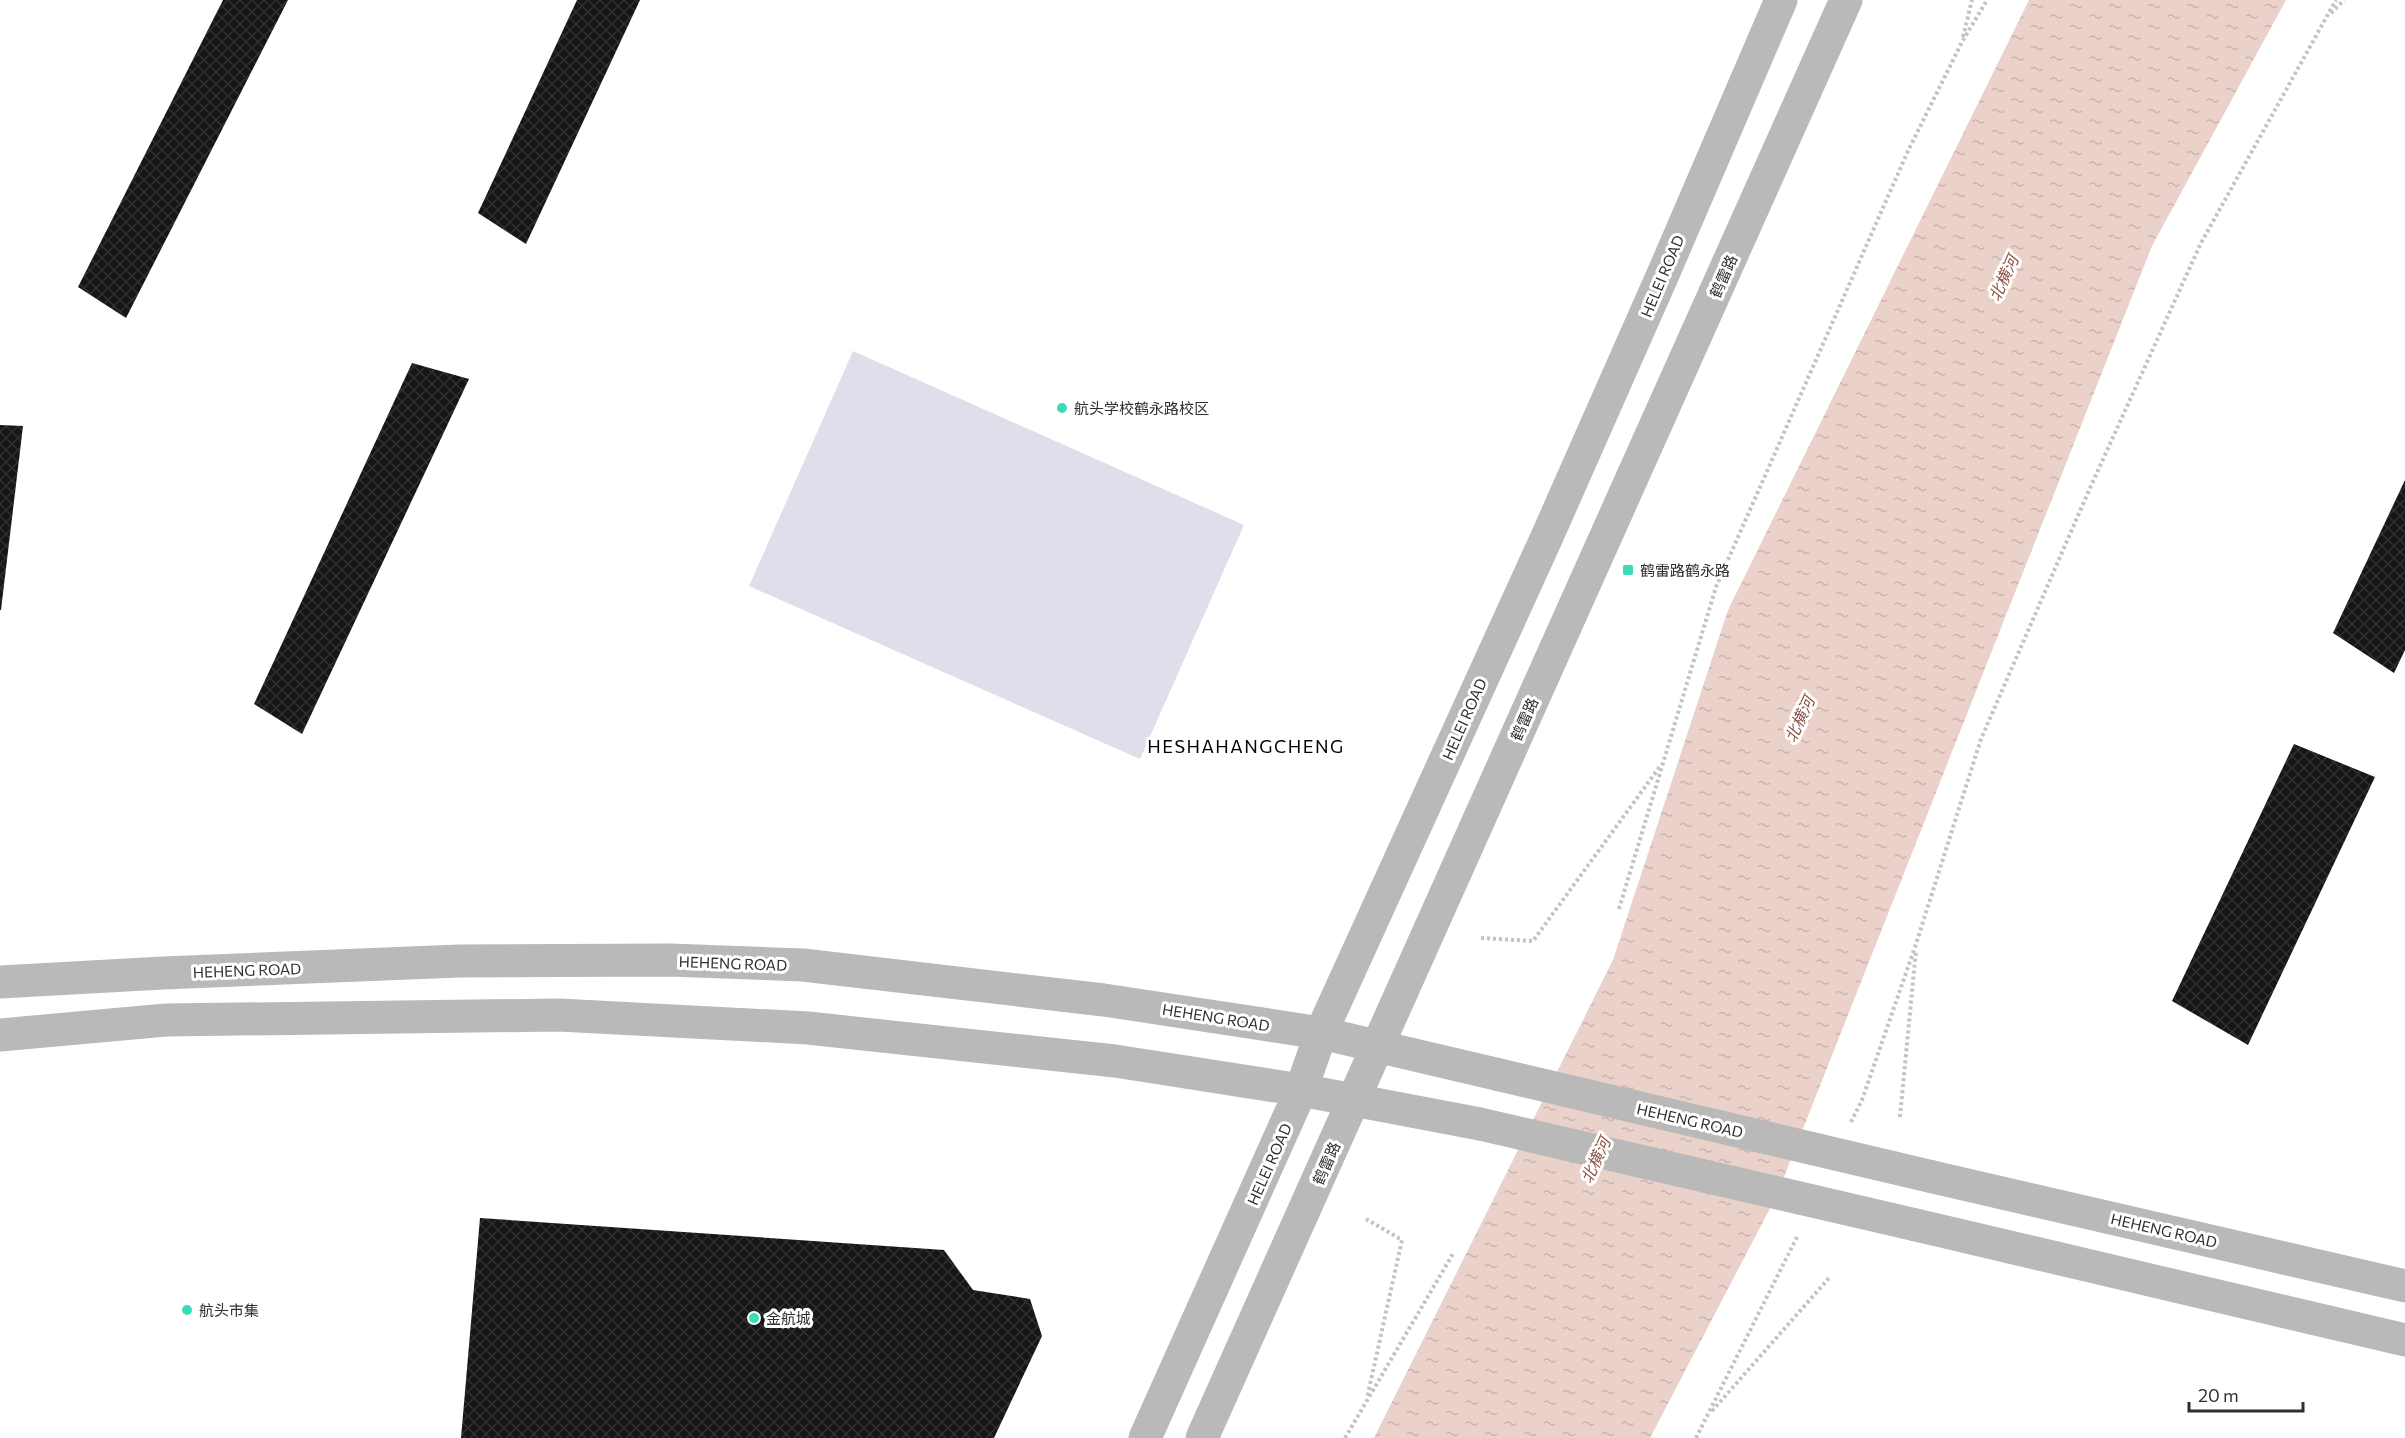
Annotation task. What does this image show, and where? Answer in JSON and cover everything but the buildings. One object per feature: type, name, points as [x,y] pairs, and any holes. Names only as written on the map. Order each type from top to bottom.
[{"type":"street","name":"HELEI ROAD","points":[[1146,1438],[1301,1090],[1322,1033],[1551,528],[1781,0]]},
{"type":"street","name":"鹤雷路","points":[[1202,1438],[1846,0]]},
{"type":"street","name":"HEHENG ROAD","points":[[0,982],[459,961],[670,960],[803,965],[1104,1000],[1322,1033],[2405,1286]]},
{"type":"street","points":[[0,1035],[166,1020],[559,1015],[820,1030],[1115,1061],[1301,1090],[1480,1124],[2405,1340]]},
{"type":"path","points":[[1962,42],[1972,0]]},
{"type":"path","points":[[1619,909],[1716,587],[1908,151],[1962,42],[1987,0]]},
{"type":"path","points":[[1847,1132],[1862,1100],[1916,944],[1981,739],[2202,243],[2336,0]]},
{"type":"path","points":[[2328,15],[2344,0]]},
{"type":"path","points":[[1481,938],[1533,941],[1663,762]]},
{"type":"path","points":[[1900,1118],[1916,944]]},
{"type":"path","points":[[1365,1403],[1402,1240],[1366,1219]]},
{"type":"path","points":[[1696,1438],[1800,1229]]},
{"type":"path","points":[[1345,1438],[1455,1252]]},
{"type":"path","points":[[1708,1416],[1829,1278]]},
{"type":"shaded area","points":[[853,351],[1244,525],[1140,759],[749,586]]},
{"type":"water","name":"北横河","points":[[2029,0],[2286,0],[2152,246],[1776,1197],[1650,1438],[1374,1438],[1613,960],[1728,610]]},
{"type":"place","name":"航头学校鹤永路校区","points":[[1062,408]]},
{"type":"place","name":"鹤雷路鹤永路","points":[[1628,570]]},
{"type":"place","name":"航头市集","points":[[187,1310]]},
{"type":"place","name":"金航城","points":[[754,1318]]},
{"type":"district","name":"HESHAHANGCHENG","points":[[1246,746]]}]
